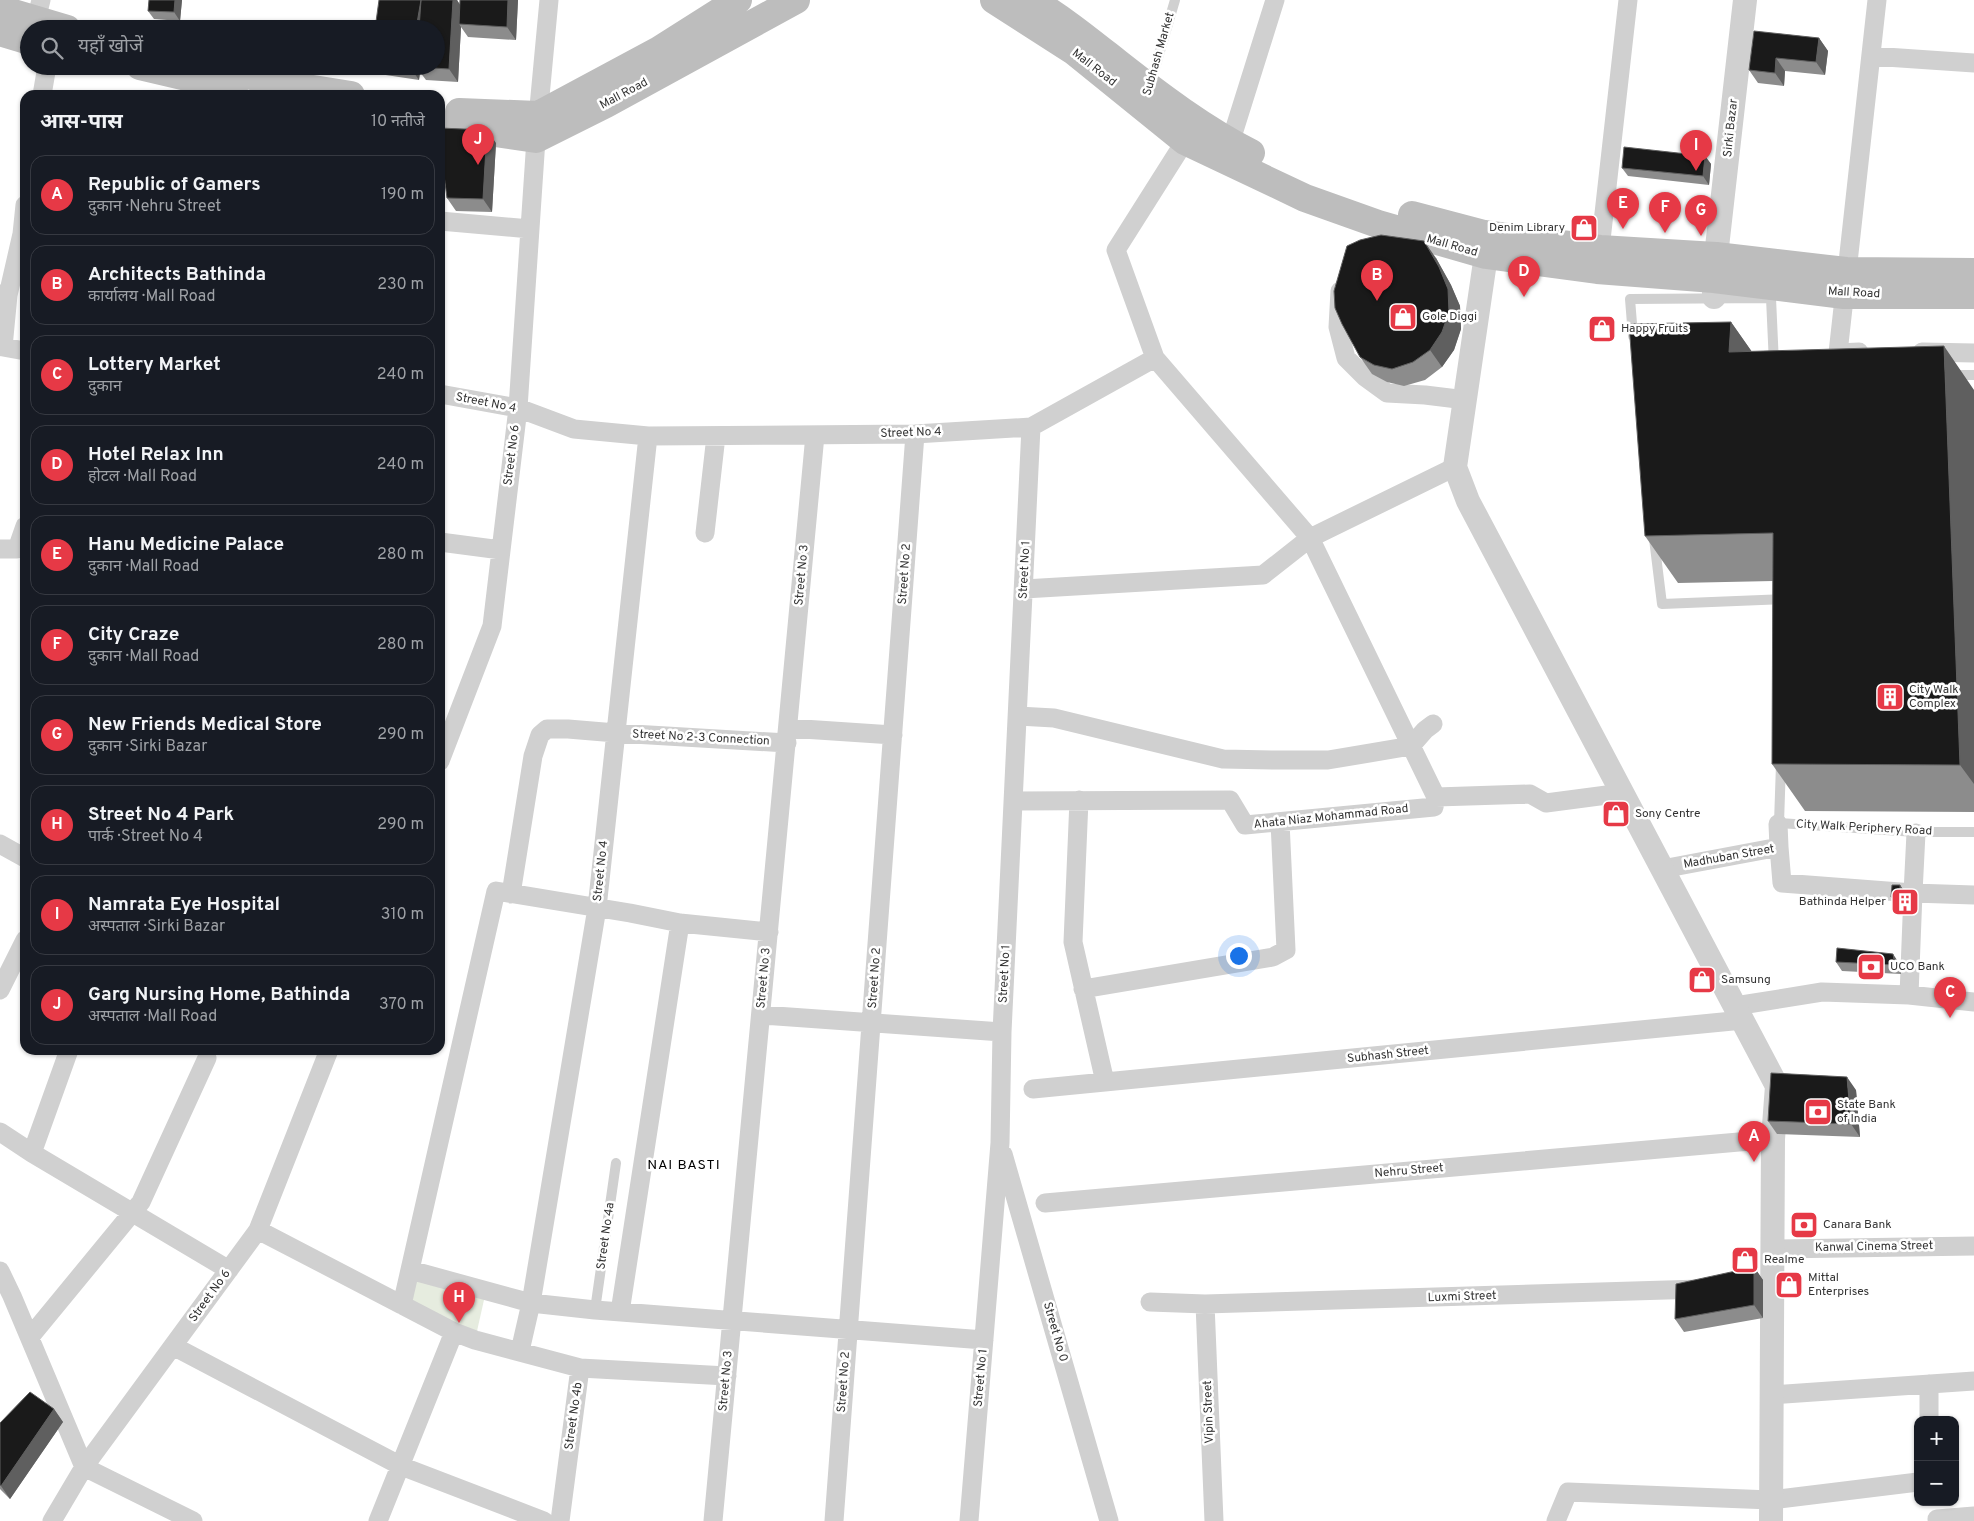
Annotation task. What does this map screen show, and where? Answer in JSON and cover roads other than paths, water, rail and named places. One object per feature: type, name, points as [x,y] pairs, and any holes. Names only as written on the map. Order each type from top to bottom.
[{"type":"main road","points":[[445,125],[537,127],[738,0]]},
{"type":"main road","name":"Mall Road","points":[[537,127],[606,104],[796,0]]},
{"type":"main road","name":"Mall Road","points":[[994,0],[1146,98],[1185,141],[1227,150],[1305,198],[1373,231],[1486,255],[1597,270],[1845,283],[1974,295]]},
{"type":"main road","points":[[1031,0],[1052,12],[1146,98],[1227,150],[1330,191],[1484,234],[1600,249],[1714,277]]},
{"type":"main road","points":[[0,10],[35,20]]},
{"type":"main road","points":[[0,32],[20,25]]},
{"type":"main road","points":[[178,75],[241,90]]},
{"type":"main road","points":[[247,75],[288,85],[320,90]]},
{"type":"main road","points":[[445,110],[537,127]]},
{"type":"main road","points":[[1845,283],[1974,272]]},
{"type":"street","name":"Street No 6","points":[[445,749],[492,626],[518,408],[537,127],[549,0]]},
{"type":"street","points":[[1227,150],[1275,0]]},
{"type":"street","points":[[1600,249],[1628,0]]},
{"type":"street","name":"Sirki Bazar","points":[[1714,277],[1745,0]]},
{"type":"street","points":[[1874,352],[1838,353],[1878,0]]},
{"type":"street","points":[[1871,56],[1974,63]]},
{"type":"street","points":[[43,90],[45,75]]},
{"type":"street","points":[[1185,141],[1116,250],[1155,358],[1310,538],[1436,797],[1530,794],[1546,803],[1622,793]]},
{"type":"street","points":[[445,221],[530,228]]},
{"type":"street","points":[[20,243],[4,294],[3,347],[20,350]]},
{"type":"street","points":[[1486,255],[1455,467],[1468,501],[1776,1086],[1773,1249],[1763,1276],[1771,1395],[1771,1510]]},
{"type":"street","points":[[1346,275],[1340,292],[1338,327],[1346,358],[1387,393],[1466,400]]},
{"type":"street","points":[[1900,351],[1974,353]]},
{"type":"street","name":"Street No 4","points":[[445,395],[518,408],[574,429],[648,436],[915,434],[1031,427],[1155,358]]},
{"type":"street","name":"Street No 1","points":[[969,1521],[1000,1143],[1002,1032],[1031,427]]},
{"type":"street","name":"Street No 2","points":[[834,1521],[915,434]]},
{"type":"street","name":"Street No 3","points":[[713,1521],[815,435]]},
{"type":"street","name":"Street No 4","points":[[520,1351],[531,1303],[597,908],[648,436]]},
{"type":"street","points":[[705,533],[716,436]]},
{"type":"street","points":[[1024,589],[1263,575],[1310,538],[1455,467]]},
{"type":"street","points":[[0,549],[17,549],[20,540]]},
{"type":"street","points":[[445,543],[501,550]]},
{"type":"street","points":[[1018,716],[1054,718],[1223,759],[1328,760],[1411,746],[1433,724]]},
{"type":"street","name":"Street No 2-3 Connection","points":[[511,894],[533,756],[540,735],[547,729],[616,733],[787,736],[893,735]]},
{"type":"street","name":"Ahata Niaz Mohammad Road","points":[[1013,801],[1230,800],[1245,825],[1434,807],[1436,797]]},
{"type":"street","points":[[1079,800],[1073,942],[1105,1082]]},
{"type":"street","points":[[1083,989],[1273,957],[1286,950],[1280,822]]},
{"type":"street","points":[[1778,824],[1779,847]]},
{"type":"street","points":[[1909,995],[1916,833]]},
{"type":"street","points":[[0,844],[20,855]]},
{"type":"street","name":"Madhuban Street","points":[[1662,869],[1779,847],[1782,883],[1913,893],[1974,895]]},
{"type":"street","points":[[402,1305],[496,891],[680,923],[769,932]]},
{"type":"street","points":[[620,1312],[680,923]]},
{"type":"street","points":[[0,990],[20,950]]},
{"type":"street","name":"Subhash Street","points":[[1033,1089],[1739,1013],[1822,992],[1909,995],[1974,1002]]},
{"type":"street","points":[[761,1015],[1002,1032]]},
{"type":"street","points":[[32,1152],[67,1055]]},
{"type":"street","name":"Street No 6","points":[[52,1521],[84,1467],[258,1230],[327,1055]]},
{"type":"street","points":[[30,1337],[141,1202],[207,1058]]},
{"type":"street","points":[[0,1132],[229,1270]]},
{"type":"street","name":"Nehru Street","points":[[1045,1203],[1774,1139]]},
{"type":"street","name":"Street No 0","points":[[1000,1143],[1109,1521]]},
{"type":"street","points":[[258,1230],[454,1332],[475,1340],[580,1368]]},
{"type":"street","name":"Kanwal Cinema Street","points":[[1773,1249],[1974,1246]]},
{"type":"street","points":[[410,1270],[531,1303],[595,1310],[984,1340]]},
{"type":"street","points":[[0,1271],[30,1337],[84,1467],[193,1521]]},
{"type":"street","name":"Luxmi Street","points":[[1150,1302],[1205,1304],[1693,1291],[1719,1285]]},
{"type":"street","name":"Vipin Street","points":[[1205,1304],[1214,1521]]},
{"type":"street","points":[[378,1521],[454,1332]]},
{"type":"street","points":[[173,1346],[401,1466],[544,1521]]},
{"type":"street","name":"Street No 4b","points":[[560,1521],[580,1368],[727,1376]]},
{"type":"street","points":[[1771,1395],[1974,1381]]},
{"type":"street","points":[[1929,1384],[1929,1416]]},
{"type":"street","points":[[1556,1521],[1568,1492],[1771,1510],[1914,1483]]},
{"type":"street","points":[[1935,1514],[1974,1516]]},
{"type":"lane","name":"Subhash Market","points":[[1146,98],[1175,0]]},
{"type":"lane","points":[[1634,347],[1630,299],[1714,277],[1771,298],[1775,378]]},
{"type":"lane","points":[[1944,375],[1974,375]]},
{"type":"lane","points":[[1652,528],[1662,604],[1786,599],[1786,609]]},
{"type":"lane","name":"City Walk Periphery Road","points":[[1781,755],[1779,823],[1916,832],[1974,832]]},
{"type":"lane","name":"Street No 4a","points":[[595,1310],[616,1163]]},
{"type":"place","name":"Garg Nursing Home, Bathinda","points":[[478,165]]},
{"type":"place","name":"Namrata Eye Hospital","points":[[1696,171]]},
{"type":"place","name":"Denim Library","points":[[1584,228]]},
{"type":"place","name":"Hanu Medicine Palace","points":[[1623,229]]},
{"type":"place","name":"City Craze","points":[[1665,233]]},
{"type":"place","name":"New Friends Medical Store","points":[[1701,236]]},
{"type":"place","name":"Hotel Relax Inn","points":[[1524,297]]},
{"type":"place","name":"Architects Bathinda","points":[[1377,301]]},
{"type":"place","name":"Gole Diggi","points":[[1403,317]]},
{"type":"place","name":"Happy Fruits","points":[[1602,329]]},
{"type":"place","name":"City Walk Complex","points":[[1890,697]]},
{"type":"place","name":"Sony Centre","points":[[1616,814]]},
{"type":"place","name":"Bathinda Helper","points":[[1905,902]]},
{"type":"place","name":"UCO Bank","points":[[1871,967]]},
{"type":"place","name":"Samsung","points":[[1702,980]]},
{"type":"place","name":"Lottery Market","points":[[1950,1018]]},
{"type":"place","name":"State Bank of India","points":[[1818,1112]]},
{"type":"place","name":"Republic of Gamers","points":[[1754,1162]]},
{"type":"place","name":"Canara Bank","points":[[1804,1225]]},
{"type":"place","name":"Realme","points":[[1745,1260]]},
{"type":"place","name":"Mittal Enterprises","points":[[1789,1285]]},
{"type":"place","name":"Street No 4 Park","points":[[459,1323]]},
{"type":"district","name":"NAI BASTI","points":[[684,1165]]}]
